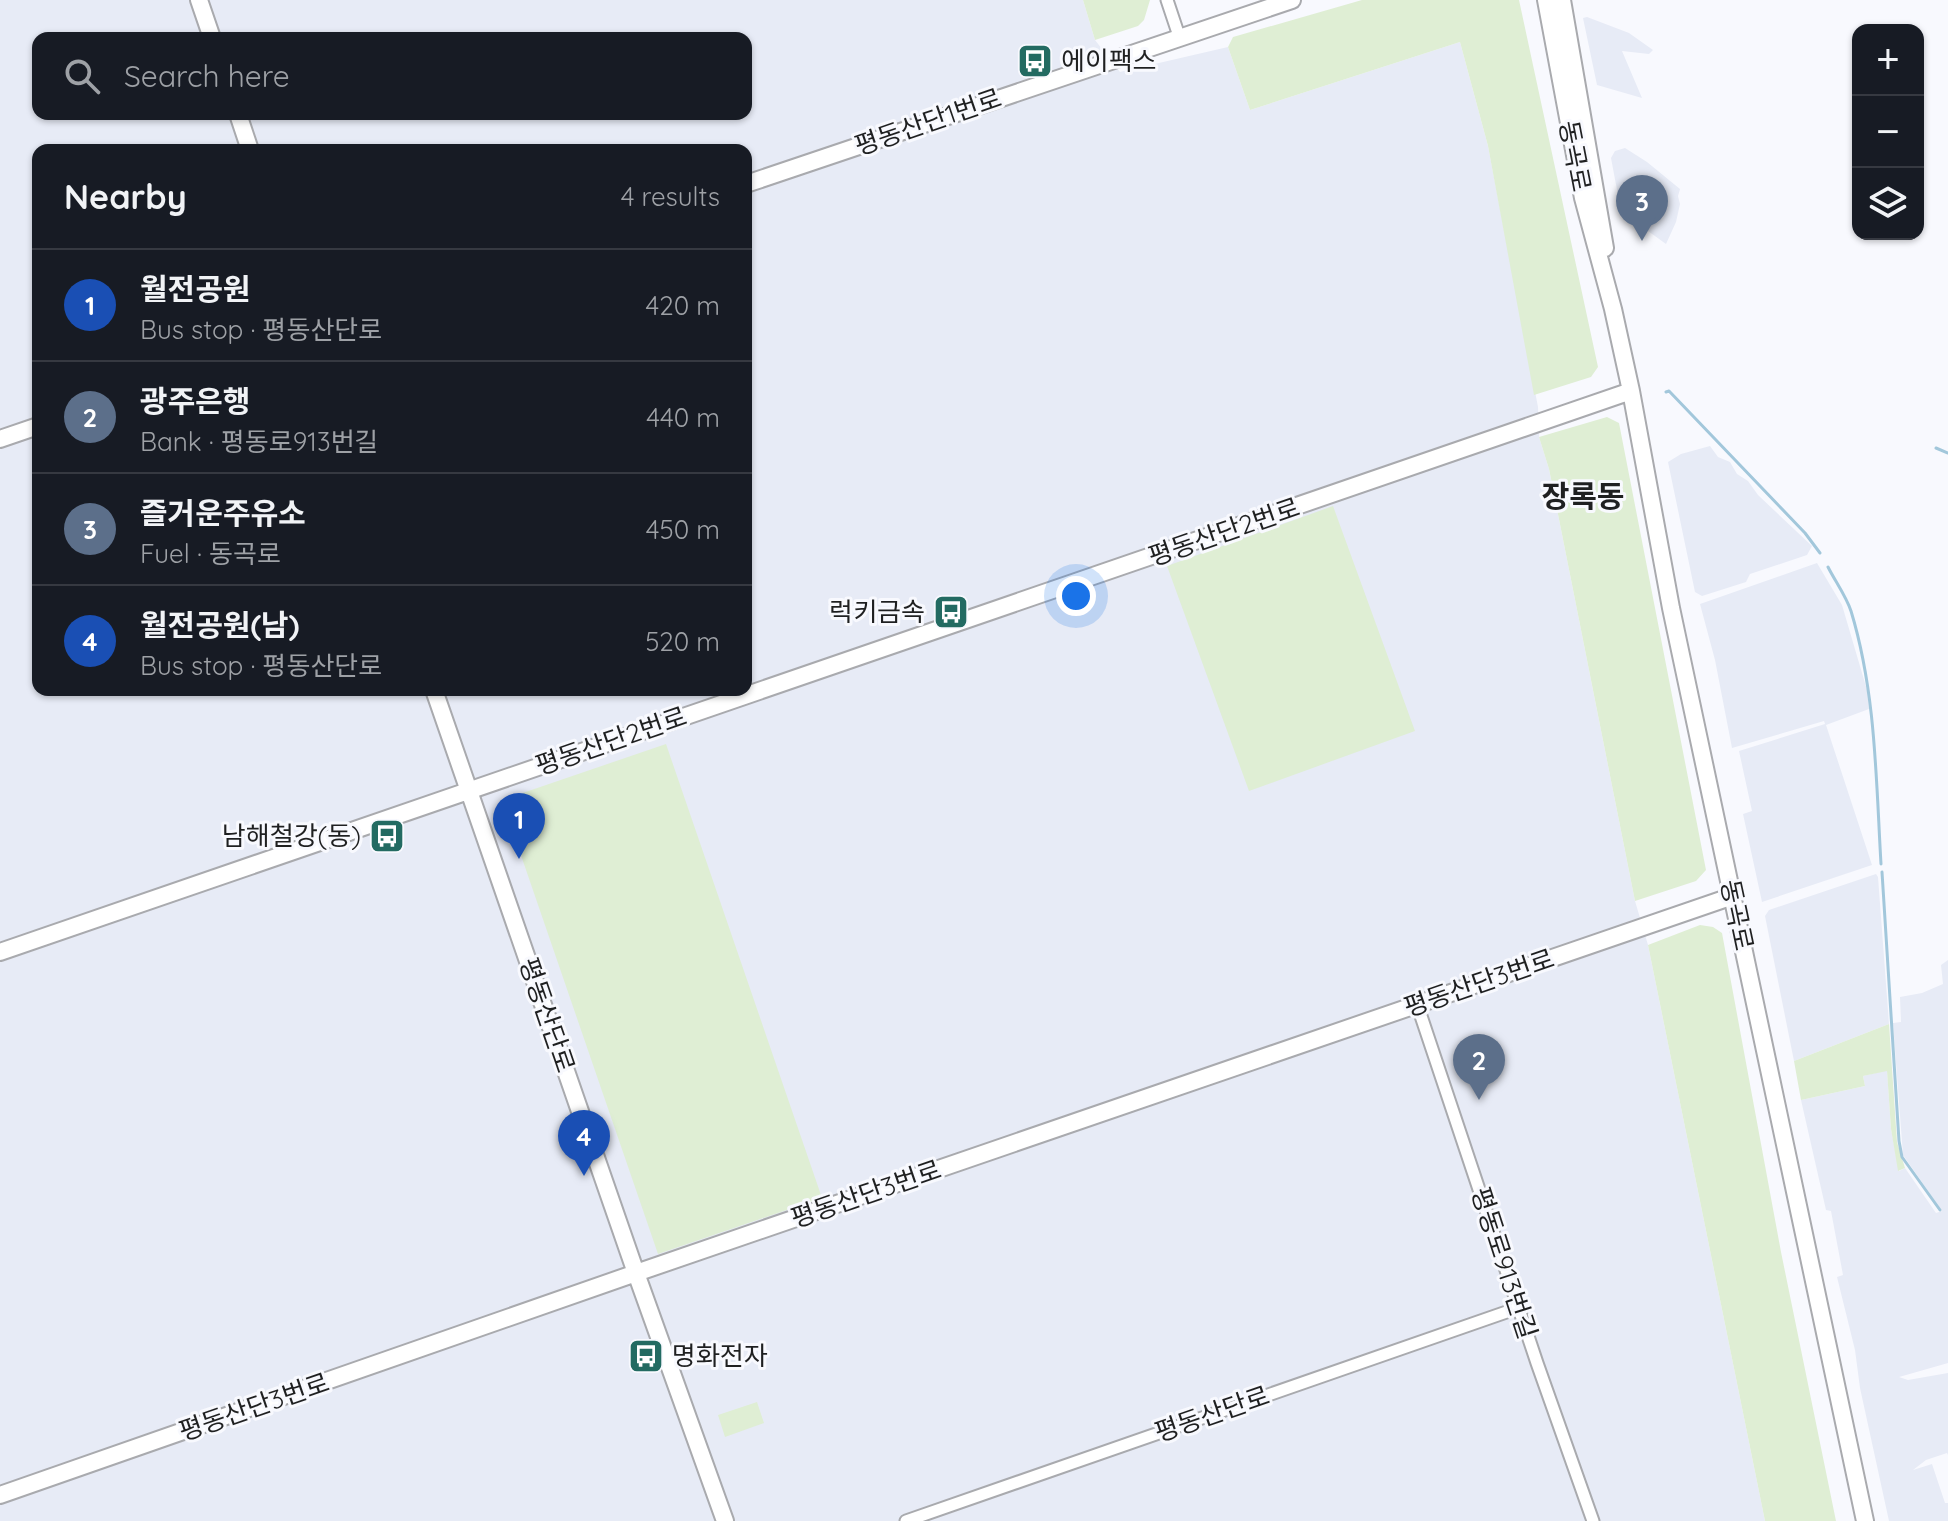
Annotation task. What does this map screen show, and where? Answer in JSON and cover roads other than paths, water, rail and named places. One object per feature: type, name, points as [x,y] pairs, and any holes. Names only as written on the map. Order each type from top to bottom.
[{"type":"street","points":[[199,0],[210,32]]},
{"type":"street","points":[[1167,0],[1179,36]]},
{"type":"street","name":"평동산단1번로","points":[[752,182],[1292,0]]},
{"type":"street","name":"동곡로","points":[[1546,0],[1583,198],[1631,391],[1671,608],[1865,1521]]},
{"type":"street","name":"동곡로","points":[[1562,0],[1599,204],[1613,309]]},
{"type":"street","points":[[240,120],[248,144]]},
{"type":"street","name":"평동산단2번로","points":[[752,693],[1631,391]]},
{"type":"street","points":[[0,439],[32,428]]},
{"type":"street","name":"평동산단로","points":[[436,696],[725,1521]]},
{"type":"street","name":"평동산단2번로","points":[[0,952],[742,696]]},
{"type":"street","name":"평동산단3번로","points":[[0,1495],[1733,896]]},
{"type":"street","name":"평동로913번길","points":[[1417,1004],[1593,1521]]},
{"type":"street","name":"평동산단로","points":[[906,1521],[1518,1308]]},
{"type":"waterway","points":[[1666,392],[1669,391],[1805,533],[1820,553]]},
{"type":"waterway","points":[[1936,448],[1948,453]]},
{"type":"waterway","points":[[1828,567],[1851,611],[1866,673],[1874,737],[1881,864]]},
{"type":"waterway","points":[[1882,872],[1899,1141],[1902,1157],[1940,1210]]},
{"type":"place","name":"에이팩스","points":[[1035,61]]},
{"type":"place","name":"즐거운주유소","points":[[1642,241]]},
{"type":"place","name":"럭키금속","points":[[951,612]]},
{"type":"place","name":"남해철강(동)","points":[[387,836]]},
{"type":"place","name":"월전공원","points":[[519,859]]},
{"type":"place","name":"광주은행","points":[[1479,1100]]},
{"type":"place","name":"월전공원(남)","points":[[584,1176]]},
{"type":"place","name":"명화전자","points":[[646,1356]]},
{"type":"district","name":"장록동","points":[[1583,497]]}]
